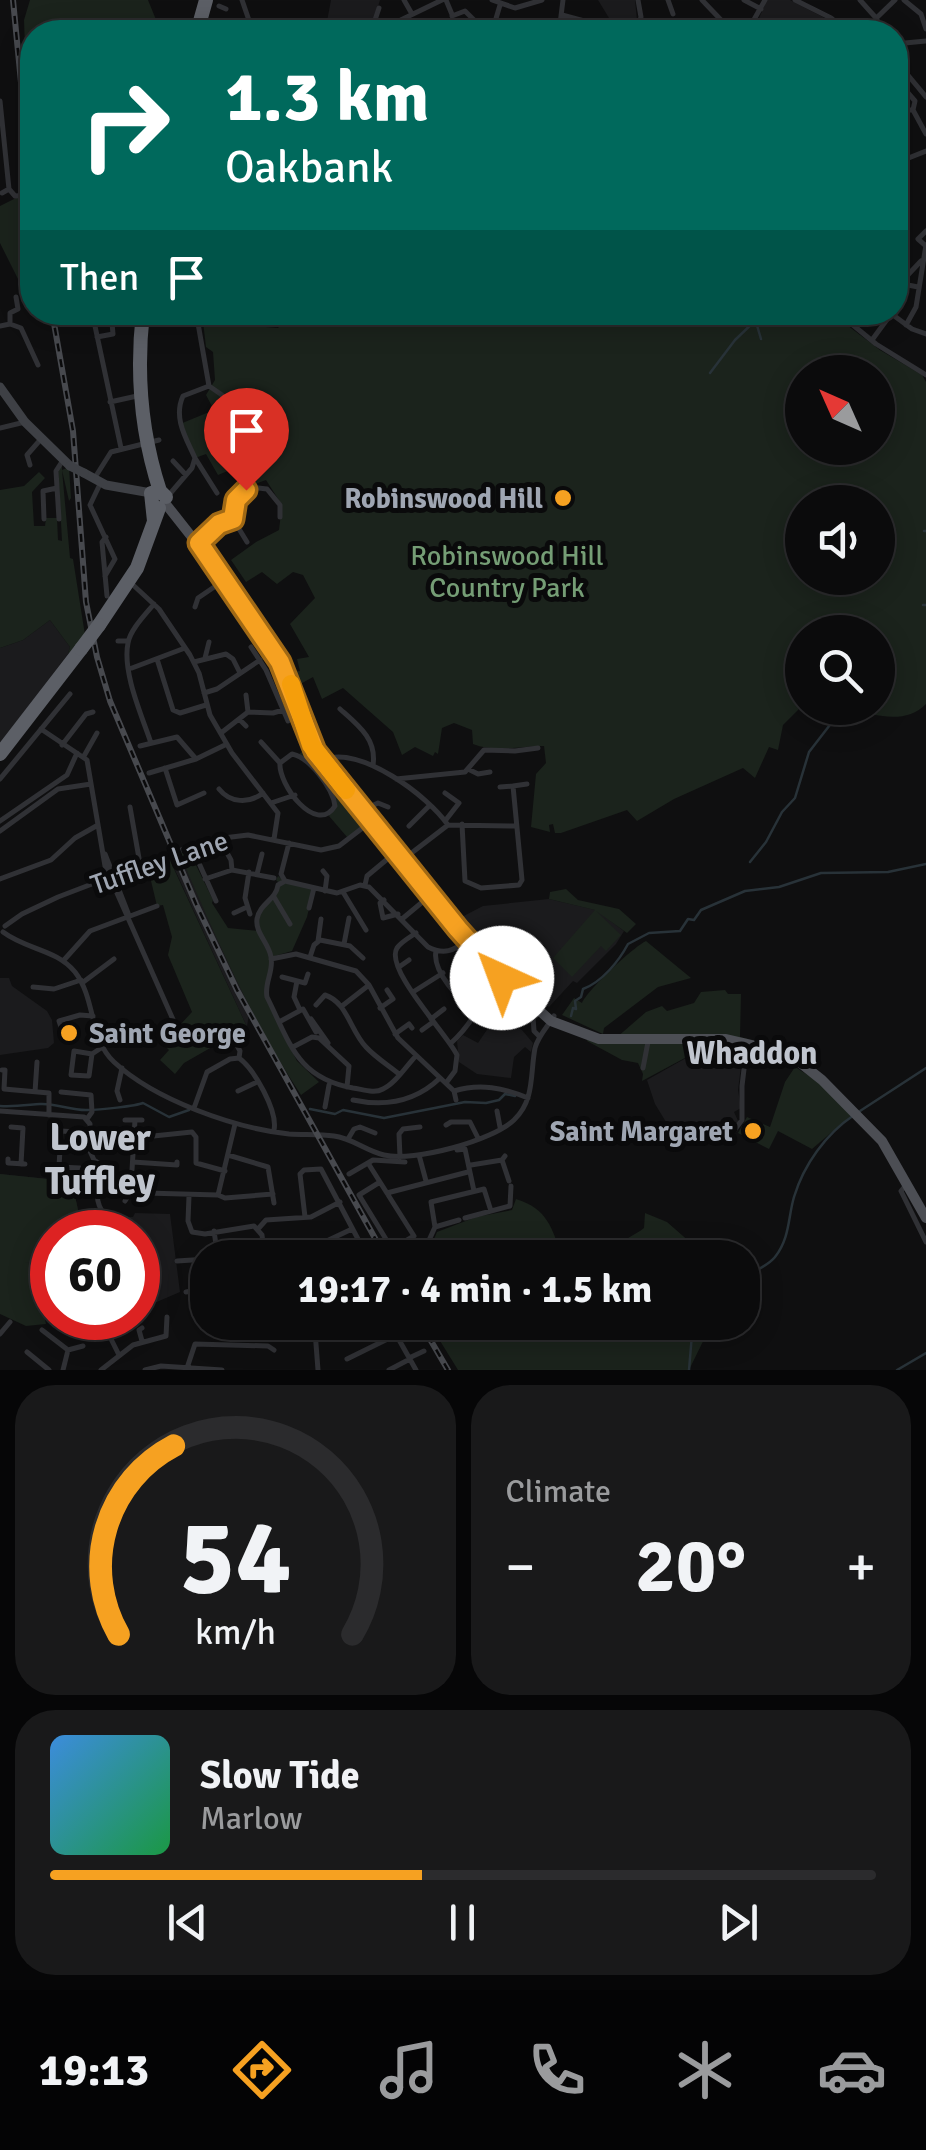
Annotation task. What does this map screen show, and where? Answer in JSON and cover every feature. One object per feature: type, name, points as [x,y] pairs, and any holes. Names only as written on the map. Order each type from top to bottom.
[{"type":"highway","points":[[0,754],[130,582],[158,498],[153,440],[142,419],[143,325]]},
{"type":"main road","points":[[0,387],[25,422],[66,463],[98,480],[158,498],[178,518],[225,579],[280,662],[298,702],[308,739],[402,863],[436,895],[444,916],[492,971],[553,1019],[586,1033],[616,1040],[714,1038],[788,1056],[822,1080],[882,1140],[926,1218]]},
{"type":"street","points":[[404,0],[412,14]]},
{"type":"street","points":[[402,20],[444,0],[454,20]]},
{"type":"street","points":[[492,0],[524,8],[542,0]]},
{"type":"street","points":[[561,20],[563,0]]},
{"type":"street","points":[[668,0],[673,14]]},
{"type":"street","points":[[702,0],[720,20]]},
{"type":"street","points":[[744,0],[761,9]]},
{"type":"street","points":[[754,20],[765,0]]},
{"type":"street","points":[[860,0],[877,19],[895,0]]},
{"type":"street","points":[[904,0],[922,14],[926,36]]},
{"type":"street","points":[[798,1],[833,20]]},
{"type":"street","points":[[496,20],[500,5]]},
{"type":"street","points":[[375,20],[378,8]]},
{"type":"street","points":[[452,16],[465,10],[474,20]]},
{"type":"street","points":[[562,15],[586,20]]},
{"type":"street","points":[[908,75],[926,97]]},
{"type":"street","points":[[908,92],[913,98],[912,110],[926,134]]},
{"type":"street","points":[[0,100],[6,191]]},
{"type":"street","points":[[918,120],[926,115]]},
{"type":"street","points":[[908,321],[917,302],[926,245],[918,239],[926,231]]},
{"type":"street","points":[[10,324],[10,314],[17,312],[16,297]]},
{"type":"street","points":[[917,302],[926,303]]},
{"type":"street","points":[[95,325],[122,448]]},
{"type":"street","points":[[97,337],[113,335],[112,325]]},
{"type":"street","points":[[199,325],[209,386]]},
{"type":"street","points":[[853,325],[926,374]]},
{"type":"street","points":[[872,341],[882,325]]},
{"type":"street","points":[[906,325],[926,334]]},
{"type":"street","points":[[0,326],[20,328],[38,365]]},
{"type":"street","points":[[209,386],[222,395],[229,432],[224,449]]},
{"type":"street","points":[[209,386],[183,396],[179,403],[180,424],[195,458],[218,493]]},
{"type":"street","points":[[110,402],[140,396]]},
{"type":"street","points":[[0,428],[25,422]]},
{"type":"street","points":[[30,465],[27,455],[42,439]]},
{"type":"street","points":[[105,576],[116,559],[90,506],[106,456],[153,440]]},
{"type":"street","points":[[158,498],[186,475],[195,458]]},
{"type":"street","points":[[173,462],[186,475]]},
{"type":"street","points":[[59,519],[57,467],[66,463]]},
{"type":"street","points":[[44,520],[43,491],[58,488]]},
{"type":"street","points":[[247,542],[233,519],[236,500],[250,488],[266,489],[280,505],[280,517]]},
{"type":"street","points":[[191,557],[219,524],[233,519]]},
{"type":"street","points":[[106,537],[102,542],[107,596]]},
{"type":"street","points":[[197,606],[198,598],[225,579]]},
{"type":"street","points":[[130,582],[154,604],[194,662],[206,703],[221,733],[279,818],[274,839]]},
{"type":"street","points":[[151,743],[135,698],[128,641],[154,604]]},
{"type":"street","points":[[118,642],[128,641]]},
{"type":"street","points":[[205,658],[208,643]]},
{"type":"street","points":[[130,668],[185,648]]},
{"type":"street","points":[[252,651],[266,670],[288,721]]},
{"type":"street","points":[[194,662],[226,654],[240,673]]},
{"type":"street","points":[[158,658],[173,710],[180,713],[206,703]]},
{"type":"street","points":[[204,693],[217,689],[260,660]]},
{"type":"street","points":[[0,779],[70,694]]},
{"type":"street","points":[[246,695],[248,712]]},
{"type":"street","points":[[221,733],[248,712],[283,710]]},
{"type":"street","points":[[344,710],[367,735],[373,748],[373,765]]},
{"type":"street","points":[[62,745],[86,714],[93,712]]},
{"type":"street","points":[[238,719],[246,726]]},
{"type":"street","points":[[41,728],[82,756],[112,876],[175,1024]]},
{"type":"street","points":[[0,821],[67,775],[97,732]]},
{"type":"street","points":[[140,746],[178,737],[196,759]]},
{"type":"street","points":[[261,742],[280,763],[280,775],[316,817],[328,814],[334,806],[333,794],[302,756],[292,754],[280,763]]},
{"type":"street","points":[[149,773],[196,759],[227,744]]},
{"type":"street","points":[[470,770],[476,756],[492,750],[516,752],[538,748]]},
{"type":"street","points":[[323,760],[336,756],[373,765],[430,805],[446,823],[516,826]]},
{"type":"street","points":[[164,768],[178,805],[204,793]]},
{"type":"street","points":[[396,779],[470,770],[478,774],[490,772]]},
{"type":"street","points":[[63,787],[67,775]]},
{"type":"street","points":[[0,832],[63,787],[91,784]]},
{"type":"street","points":[[500,787],[528,784]]},
{"type":"street","points":[[462,824],[462,875],[468,883],[481,888],[514,887],[521,882],[513,786]]},
{"type":"street","points":[[219,789],[233,800],[253,800],[263,793]]},
{"type":"street","points":[[365,886],[367,876],[391,856],[402,863],[446,823],[459,803],[446,793]]},
{"type":"street","points":[[271,803],[295,794]]},
{"type":"street","points":[[28,800],[34,807]]},
{"type":"street","points":[[363,810],[378,803],[387,805]]},
{"type":"street","points":[[410,826],[430,805]]},
{"type":"street","points":[[132,808],[140,864]]},
{"type":"street","name":"Tuffley Lane","points":[[2,929],[22,914],[140,864],[221,837],[248,835],[312,849],[330,849],[372,821]]},
{"type":"street","points":[[0,879],[51,860],[75,838],[98,825]]},
{"type":"street","points":[[288,843],[274,897],[258,914],[257,924],[272,960],[265,990],[293,1047],[312,1074],[330,1084],[381,1090],[416,1056]]},
{"type":"street","points":[[222,844],[232,870]]},
{"type":"street","points":[[258,874],[262,854]]},
{"type":"street","points":[[193,856],[216,902]]},
{"type":"street","points":[[205,878],[232,870],[325,891],[343,892],[365,886],[436,952],[467,945]]},
{"type":"street","points":[[234,913],[249,910],[244,890],[249,872]]},
{"type":"street","points":[[325,891],[328,874]]},
{"type":"street","points":[[426,880],[436,895]]},
{"type":"street","points":[[309,908],[314,888]]},
{"type":"street","points":[[343,892],[366,930]]},
{"type":"street","points":[[274,897],[290,924]]},
{"type":"street","points":[[384,900],[380,904],[383,918],[400,917],[426,899],[444,916]]},
{"type":"street","points":[[64,960],[90,930],[156,906]]},
{"type":"street","points":[[344,945],[349,918]]},
{"type":"street","points":[[310,957],[318,941],[319,921]]},
{"type":"street","points":[[2,929],[20,944],[64,960],[82,982],[102,1047],[122,1068],[194,1108],[235,1124],[348,1139],[370,1151],[403,1160]]},
{"type":"street","points":[[261,936],[270,931]]},
{"type":"street","points":[[353,1100],[381,1105],[396,1102],[428,1090],[457,1064],[452,1043],[432,1021],[399,967],[398,948],[416,933]]},
{"type":"street","points":[[318,941],[356,949],[365,958]]},
{"type":"street","points":[[436,952],[434,960],[450,985],[464,1003],[476,1010]]},
{"type":"street","points":[[272,960],[291,954],[351,969],[369,985],[395,1034],[454,1091],[456,1100]]},
{"type":"street","points":[[33,987],[54,990],[82,982],[113,957]]},
{"type":"street","points":[[399,967],[410,959]]},
{"type":"street","points":[[492,971],[508,993]]},
{"type":"street","points":[[452,1043],[476,1010],[492,971]]},
{"type":"street","points":[[413,992],[442,973]]},
{"type":"street","points":[[282,977],[305,983],[308,974]]},
{"type":"street","points":[[450,985],[462,977]]},
{"type":"street","points":[[297,981],[294,997],[330,1050]]},
{"type":"street","points":[[342,1006],[369,985]]},
{"type":"street","points":[[379,1008],[393,999],[387,990]]},
{"type":"street","points":[[316,1005],[327,994],[342,1006],[365,1046],[399,1074]]},
{"type":"street","points":[[423,1030],[445,1008]]},
{"type":"street","points":[[522,1009],[534,1018],[534,1031],[540,1037]]},
{"type":"street","points":[[279,1022],[303,1010]]},
{"type":"street","points":[[303,1010],[316,1032]]},
{"type":"street","points":[[61,1027],[59,1021],[93,1016]]},
{"type":"street","points":[[349,1174],[376,1159],[403,1160],[501,1129],[518,1116],[528,1098],[535,1049],[553,1019]]},
{"type":"street","points":[[395,1034],[409,1024],[412,1028]]},
{"type":"street","points":[[293,1047],[316,1037],[349,1066],[347,1087]]},
{"type":"street","points":[[233,1039],[240,1051],[239,1058]]},
{"type":"street","points":[[644,1068],[648,1040]]},
{"type":"street","points":[[726,1140],[742,1120],[747,1043]]},
{"type":"street","points":[[92,1054],[74,1050],[70,1076],[88,1076],[92,1054],[102,1047]]},
{"type":"street","points":[[239,1058],[248,1065],[275,1116],[273,1131]]},
{"type":"street","points":[[194,1108],[204,1075],[221,1063],[239,1058]]},
{"type":"street","points":[[35,1092],[38,1062]]},
{"type":"street","points":[[120,1100],[116,1090],[122,1068]]},
{"type":"street","points":[[2,1070],[4,1089],[49,1093],[50,1109]]},
{"type":"street","points":[[238,1091],[257,1082]]},
{"type":"street","points":[[326,1106],[330,1084]]},
{"type":"street","points":[[454,1091],[472,1086],[506,1088],[528,1098]]},
{"type":"street","points":[[61,1092],[91,1094],[90,1149],[106,1176]]},
{"type":"street","points":[[0,1111],[50,1109],[70,1116],[90,1113]]},
{"type":"street","points":[[8,1159],[8,1163],[23,1164],[24,1128],[14,1128],[19,1112]]},
{"type":"street","points":[[498,1113],[501,1129]]},
{"type":"street","points":[[70,1116],[73,1132],[61,1131],[59,1167],[78,1167]]},
{"type":"street","points":[[125,1120],[139,1120],[127,1178]]},
{"type":"street","points":[[445,1125],[470,1122],[478,1138]]},
{"type":"street","points":[[218,1195],[235,1124]]},
{"type":"street","points":[[348,1139],[354,1128],[360,1126],[373,1134]]},
{"type":"street","points":[[403,1160],[399,1134],[420,1126]]},
{"type":"street","points":[[134,1138],[192,1132],[196,1137],[197,1164],[225,1171]]},
{"type":"street","points":[[456,1150],[465,1149],[474,1192]]},
{"type":"street","points":[[228,1155],[266,1164],[271,1172],[274,1204]]},
{"type":"street","points":[[420,1155],[426,1181]]},
{"type":"street","points":[[387,1193],[504,1158],[510,1206],[434,1226]]},
{"type":"street","points":[[133,1162],[177,1162]]},
{"type":"street","points":[[368,1163],[414,1236],[422,1240]]},
{"type":"street","points":[[97,1164],[94,1171],[127,1178],[153,1194],[225,1198],[273,1194]]},
{"type":"street","points":[[305,1218],[300,1176],[304,1170],[323,1170],[358,1240]]},
{"type":"street","points":[[102,1210],[97,1200],[106,1176]]},
{"type":"street","points":[[380,1182],[359,1195],[392,1249],[414,1236]]},
{"type":"street","points":[[124,1201],[134,1185]]},
{"type":"street","points":[[906,1185],[901,1191],[926,1242]]},
{"type":"street","points":[[429,1240],[434,1226],[430,1202],[486,1191],[492,1211]]},
{"type":"street","points":[[189,1196],[189,1235],[247,1225],[258,1229],[263,1240]]},
{"type":"street","points":[[258,1229],[266,1220],[305,1218],[340,1202]]},
{"type":"street","points":[[329,1240],[353,1229]]},
{"type":"street","points":[[214,1232],[216,1240]]},
{"type":"street","points":[[182,1262],[190,1261]]},
{"type":"street","points":[[186,1292],[190,1291]]},
{"type":"street","points":[[101,1370],[142,1341],[166,1336],[167,1317]]},
{"type":"street","points":[[56,1340],[68,1350]]},
{"type":"street","points":[[112,1340],[119,1355]]},
{"type":"street","points":[[316,1340],[318,1370]]},
{"type":"street","points":[[347,1359],[385,1340]]},
{"type":"street","points":[[400,1340],[416,1370]]},
{"type":"street","points":[[187,1368],[194,1344],[268,1346],[274,1350]]},
{"type":"street","points":[[68,1350],[83,1346]]},
{"type":"street","points":[[63,1370],[68,1350]]},
{"type":"street","points":[[388,1370],[424,1350]]},
{"type":"street","points":[[28,1352],[35,1364],[48,1370]]},
{"type":"street","points":[[145,1370],[161,1366],[222,1370]]},
{"type":"shaded area","points":[[331,0],[380,0],[374,20],[327,20]]},
{"type":"shaded area","points":[[598,0],[635,0],[637,20],[609,18]]},
{"type":"shaded area","points":[[767,0],[790,0],[827,20],[758,20]]},
{"type":"shaded area","points":[[50,620],[70,647],[68,654],[0,744],[0,648],[23,640]]},
{"type":"shaded area","points":[[179,852],[250,1006],[247,1027],[169,857]]},
{"type":"shaded area","points":[[549,899],[596,910],[624,931],[616,944],[549,1007],[491,962],[456,920],[483,906]]},
{"type":"shaded area","points":[[0,978],[9,978],[12,986],[47,1011],[54,1043],[48,1048],[0,1055]]},
{"type":"shaded area","points":[[497,1015],[522,1030],[533,1043],[531,1052],[525,1047],[514,1057],[511,1078],[477,1074],[459,1062],[457,1041],[463,1035],[478,1043]]},
{"type":"shaded area","points":[[709,1045],[743,1050],[738,1090],[741,1108],[734,1112],[739,1123],[716,1141],[677,1140],[655,1104],[647,1080]]},
{"type":"shaded area","points":[[0,1174],[67,1181],[74,1191],[78,1210],[30,1210],[29,1280]]},
{"type":"shaded area","points":[[160,1214],[170,1214],[180,1292],[160,1301]]},
{"type":"green space","points":[[30,0],[148,0],[156,20],[24,20]]},
{"type":"green space","points":[[18,197],[20,283],[0,243],[0,206]]},
{"type":"green space","name":"Robinswood Hill Country Park","points":[[203,325],[847,325],[888,355],[785,355],[785,465],[895,465],[895,359],[922,375],[926,382],[926,704],[908,715],[895,717],[895,615],[785,615],[785,723],[778,750],[769,747],[755,778],[743,768],[674,799],[637,821],[627,810],[555,833],[553,824],[549,825],[550,832],[531,827],[536,774],[546,763],[544,746],[481,747],[473,744],[472,730],[454,723],[442,728],[438,754],[433,756],[415,747],[402,755],[393,732],[343,688],[322,699],[313,677],[295,687],[288,672],[300,671],[297,659],[309,657],[290,624],[315,598],[303,575],[293,572],[277,584],[262,572],[246,582],[231,560],[279,530],[282,505],[266,480],[255,484],[235,479],[235,468],[218,475],[206,454],[195,458],[180,424],[214,410],[206,395],[215,380],[213,352],[206,347]]},
{"type":"green space","points":[[62,463],[70,558],[85,635],[68,654],[70,647],[50,620],[23,640],[0,648],[0,490],[24,486],[39,472],[45,478],[32,492],[34,526],[45,526],[46,518],[57,518],[58,540],[62,541],[58,466]]},
{"type":"green space","points":[[69,467],[69,501],[62,470]]},
{"type":"green space","points":[[309,747],[364,816],[360,828],[347,837],[329,816],[329,791],[299,754]]},
{"type":"green space","points":[[191,845],[194,852],[189,858],[228,928],[258,931],[259,914],[280,884],[278,876],[314,888],[292,951],[271,957],[266,999],[297,1061],[319,1082],[301,1095],[250,1006],[205,913],[178,850]]},
{"type":"green space","points":[[168,856],[247,1027],[184,1063],[175,1074],[160,1060],[169,1050],[162,1043],[175,1031],[175,1024],[180,1025],[192,1012],[168,955],[172,937],[163,905],[157,906],[147,864]]},
{"type":"green space","points":[[566,889],[578,900],[619,909],[636,924],[627,933],[596,911],[621,935],[606,951],[601,946],[572,977],[553,958],[595,910],[549,899],[550,892]]},
{"type":"green space","points":[[646,941],[691,978],[658,987],[604,1028],[603,1034],[562,1015],[574,998],[582,1003],[611,970]]},
{"type":"green space","points":[[725,990],[728,994],[741,994],[740,1037],[748,1039],[746,1050],[709,1045],[642,1081],[638,1063],[622,1060],[587,1041],[588,1038],[615,1044],[616,1038],[646,1012],[662,1006],[667,1011],[694,1003],[701,992]]},
{"type":"green space","points":[[795,1067],[822,1084],[853,1114],[812,1149],[778,1131],[769,1149],[738,1133],[747,1117],[770,1127],[785,1082]]},
{"type":"green space","points":[[0,1174],[67,1181],[78,1210],[30,1210],[30,1262],[25,1263],[30,1262],[30,1326],[0,1314]]},
{"type":"green space","points":[[516,1199],[535,1208],[555,1240],[434,1240],[437,1232],[476,1217],[512,1210]]},
{"type":"green space","points":[[645,1213],[667,1222],[688,1240],[625,1240],[644,1228]]},
{"type":"green space","points":[[439,1340],[704,1340],[689,1370],[458,1370]]},
{"type":"waterway","points":[[710,373],[751,325]]},
{"type":"waterway","points":[[757,325],[761,339]]},
{"type":"waterway","points":[[750,862],[795,798],[809,752],[830,725]]},
{"type":"waterway","points":[[571,1016],[583,989],[609,970],[628,944],[649,933],[680,931],[701,910],[745,891],[779,887],[821,873],[888,872],[926,864]]},
{"type":"waterway","points":[[860,1111],[926,1068]]},
{"type":"waterway","points":[[310,1109],[384,1118],[465,1102],[486,1103],[505,1094],[515,1096]]},
{"type":"waterway","points":[[0,1106],[46,1104],[88,1110],[143,1103],[169,1117],[189,1110]]},
{"type":"waterway","points":[[760,1268],[780,1250],[794,1197],[810,1162],[825,1141],[854,1115]]},
{"type":"waterway","points":[[689,1370],[692,1340]]},
{"type":"waterway","points":[[897,1370],[926,1353]]},
{"type":"railway","points":[[13,0],[20,72]]},
{"type":"railway","points":[[54,325],[73,431],[86,602],[110,701],[237,990],[376,1240]]},
{"type":"railway","points":[[430,1340],[448,1370]]},
{"type":"slow traffic","points":[[291,684],[311,745],[346,790]]},
{"type":"place","name":"Robinswood Hill","points":[[563,498]]},
{"type":"place","name":"Saint George","points":[[69,1033]]},
{"type":"place","name":"Saint Margaret","points":[[753,1131]]},
{"type":"district","name":"Whaddon","points":[[752,1053]]},
{"type":"district","name":"Lower Tuffley","points":[[100,1159]]},
{"type":"route","points":[[246,490],[236,500],[233,519],[216,526],[199,543],[280,662],[315,751],[502,978]]}]
